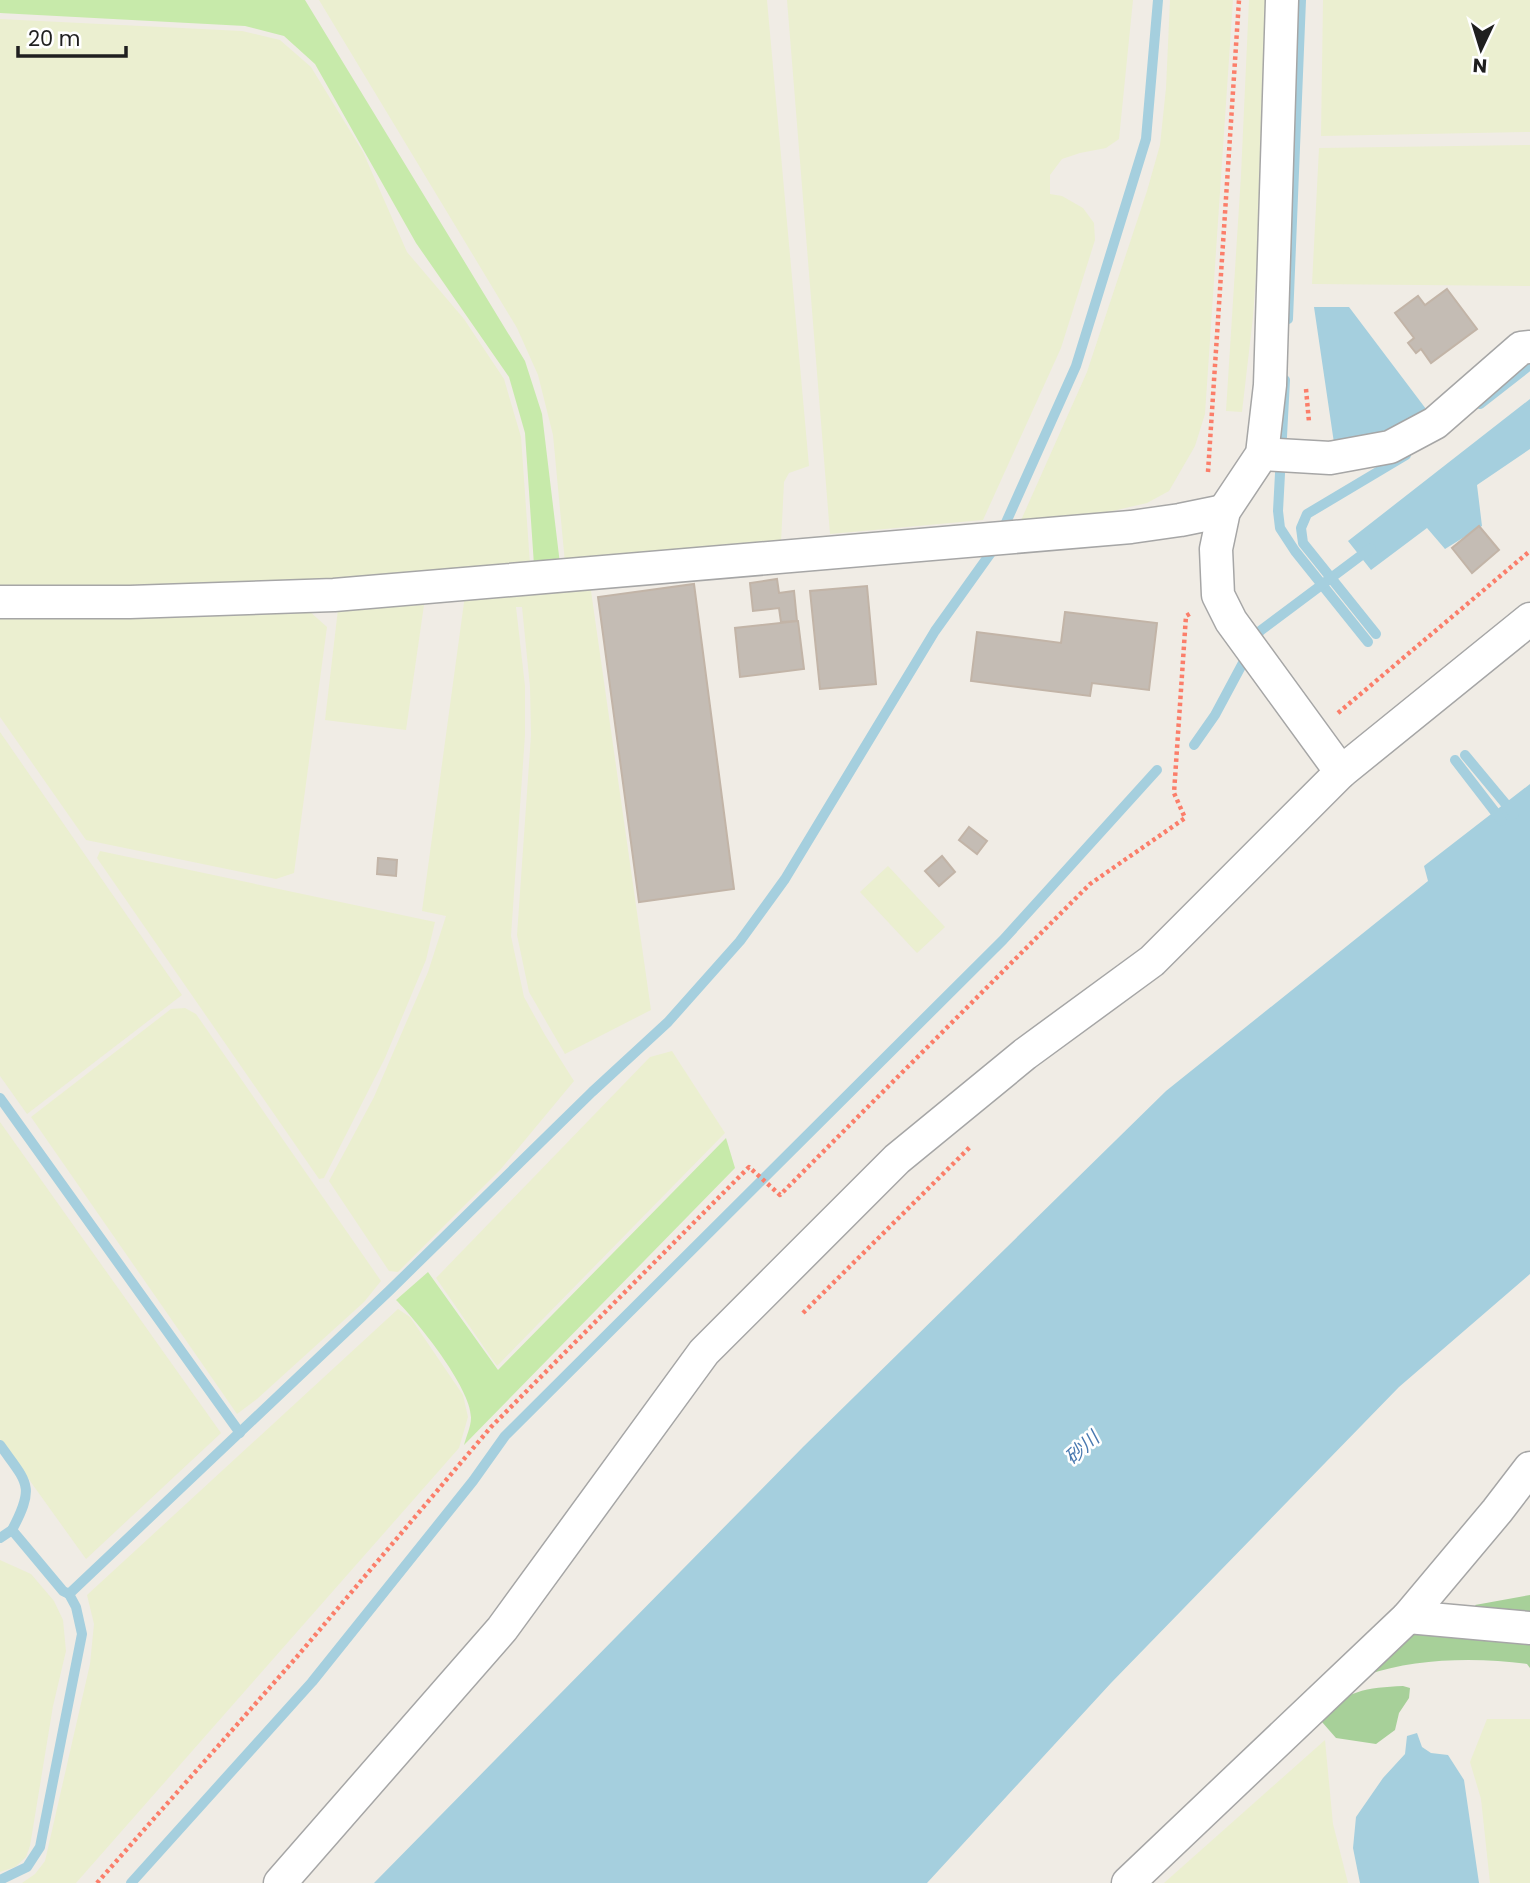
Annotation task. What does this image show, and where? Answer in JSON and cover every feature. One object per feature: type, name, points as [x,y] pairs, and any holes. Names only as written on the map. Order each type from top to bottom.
[{"type":"street","points":[[1276,455],[1270,385],[1282,0]]},
{"type":"street","points":[[0,602],[334,595],[1130,527],[1215,513],[1276,455],[1330,457],[1390,447],[1434,423],[1521,348],[1530,346]]},
{"type":"street","points":[[1215,513],[1216,549],[1224,608],[1341,772]]},
{"type":"street","points":[[280,1883],[502,1629],[704,1352],[898,1159],[1025,1054],[1152,961],[1341,772],[1530,619]]},
{"type":"street","points":[[1128,1883],[1408,1617],[1530,1468]]},
{"type":"street","points":[[1408,1617],[1530,1628]]},
{"type":"path","points":[[1215,513],[1239,0]]},
{"type":"path","points":[[1313,734],[1530,551]]},
{"type":"path","points":[[97,1883],[295,1660],[491,1427],[749,1167],[780,1195],[1090,884],[1185,818],[1174,793],[1186,616],[1224,608]]},
{"type":"green space","points":[[0,0],[305,0],[525,361],[542,414],[560,564],[534,565],[525,433],[509,377],[416,243],[315,64],[284,36],[245,26],[0,13]]},
{"type":"green space","points":[[319,0],[767,0],[809,466],[789,473],[784,482],[781,543],[565,563],[553,435],[538,375],[517,328]]},
{"type":"green space","points":[[787,0],[1133,0],[1119,139],[1106,148],[1062,159],[1050,175],[1050,194],[1062,196],[1083,208],[1094,223],[1095,240],[1061,348],[983,520],[830,534]]},
{"type":"green space","points":[[1170,0],[1233,0],[1205,414],[1195,446],[1169,491],[1147,503],[1087,517],[1018,527],[1087,372],[1147,191],[1160,145]]},
{"type":"green space","points":[[1249,0],[1273,0],[1270,81],[1253,317],[1242,412],[1226,411]]},
{"type":"green space","points":[[1323,0],[1530,0],[1530,132],[1321,136]]},
{"type":"green space","points":[[0,19],[242,31],[280,40],[311,67],[363,152],[407,252],[464,319],[504,379],[521,437],[530,564],[338,579],[0,591]]},
{"type":"green space","points":[[1530,145],[1530,286],[1312,284],[1319,148]]},
{"type":"green space","points":[[590,584],[651,1010],[565,1054],[529,992],[517,935],[531,735],[530,687],[522,607],[516,607],[525,686],[525,735],[511,936],[524,997],[574,1081],[500,1170],[398,1272],[389,1271],[329,1181],[374,1097],[428,972],[446,916],[422,911],[465,595]]},
{"type":"green space","points":[[424,605],[406,730],[325,720],[338,609]]},
{"type":"green space","points":[[308,610],[327,627],[294,873],[276,879],[86,840],[0,717],[0,614]]},
{"type":"green space","points":[[0,732],[182,995],[27,1114],[0,1076]]},
{"type":"green space","points":[[100,851],[435,922],[426,960],[385,1058],[324,1178],[319,1179],[97,858]]},
{"type":"green space","points":[[888,866],[945,927],[917,953],[860,892]]},
{"type":"green space","points":[[185,1008],[196,1014],[381,1281],[364,1302],[237,1414],[31,1117],[171,1009]]},
{"type":"green space","points":[[672,1051],[725,1133],[497,1366],[436,1278],[650,1057]]},
{"type":"green space","points":[[0,1122],[221,1433],[86,1559],[0,1439]]},
{"type":"green space","points":[[726,1138],[735,1168],[464,1445],[471,1418],[463,1390],[442,1356],[396,1300],[428,1272],[498,1370]]},
{"type":"green space","points":[[398,1309],[410,1317],[463,1395],[468,1417],[459,1448],[76,1883],[22,1883],[35,1874],[45,1861],[90,1664],[94,1624],[87,1595]]},
{"type":"green space","points":[[0,1560],[31,1574],[54,1601],[63,1620],[66,1651],[53,1706],[30,1846],[26,1857],[15,1867],[0,1872]]},
{"type":"green space","points":[[1530,1595],[1530,1616],[1479,1611],[1475,1605]]},
{"type":"green space","points":[[1418,1632],[1530,1639],[1530,1668],[1527,1664],[1508,1662],[1446,1660],[1405,1665],[1367,1675],[1406,1636]]},
{"type":"green space","points":[[1403,1686],[1410,1688],[1409,1698],[1399,1713],[1395,1730],[1376,1744],[1336,1738],[1322,1722],[1338,1703],[1357,1692]]},
{"type":"green space","points":[[1487,1719],[1530,1719],[1530,1883],[1490,1883],[1481,1799],[1470,1762]]},
{"type":"green space","points":[[1325,1740],[1333,1824],[1348,1883],[1164,1883]]},
{"type":"water","points":[[1314,307],[1349,307],[1426,409],[1394,427],[1334,443]]},
{"type":"water","points":[[1530,399],[1530,449],[1477,485],[1482,526],[1445,549],[1427,528],[1371,570],[1348,541]]},
{"type":"water","name":"砂川","points":[[1530,784],[1530,1274],[1399,1387],[1111,1683],[927,1883],[374,1883],[803,1447],[1166,1091],[1428,881],[1424,866]]},
{"type":"water","points":[[1417,1733],[1422,1747],[1431,1753],[1448,1755],[1464,1780],[1479,1883],[1360,1883],[1353,1848],[1356,1817],[1383,1778],[1405,1754],[1407,1736]]},
{"type":"building","points":[[1447,289],[1477,329],[1431,363],[1421,349],[1416,353],[1408,343],[1414,338],[1395,313],[1418,296],[1425,305]]},
{"type":"building","points":[[1479,526],[1499,550],[1472,573],[1452,548]]},
{"type":"building","points":[[777,579],[779,593],[794,591],[797,621],[781,622],[779,608],[753,611],[750,583]]},
{"type":"building","points":[[694,584],[734,889],[639,902],[598,597]]},
{"type":"building","points":[[867,586],[876,684],[820,689],[810,591]]},
{"type":"building","points":[[1065,612],[1157,623],[1149,690],[1092,683],[1090,696],[971,681],[977,632],[1061,643]]},
{"type":"building","points":[[798,621],[804,669],[740,677],[735,628]]},
{"type":"building","points":[[969,827],[987,841],[977,854],[959,840]]},
{"type":"building","points":[[942,856],[955,872],[939,886],[925,871]]},
{"type":"building","points":[[378,858],[397,860],[396,876],[377,874]]},
{"type":"waterway","points":[[0,1880],[27,1867],[40,1847],[82,1634],[76,1607],[69,1594],[668,1022],[740,941],[785,879],[935,631],[995,547],[1076,366],[1146,139],[1158,0]]},
{"type":"waterway","points":[[1288,319],[1301,0]]},
{"type":"waterway","points":[[1480,404],[1530,365]]},
{"type":"waterway","points":[[1285,380],[1278,511],[1280,528],[1295,551],[1368,642]]},
{"type":"waterway","points":[[1376,634],[1303,543],[1301,528],[1307,514],[1406,455]]},
{"type":"waterway","points":[[1194,745],[1215,715],[1260,631],[1371,548]]},
{"type":"waterway","points":[[1465,755],[1514,814]]},
{"type":"waterway","points":[[1455,760],[1502,821]]},
{"type":"waterway","points":[[131,1883],[312,1682],[473,1481],[505,1436],[1003,940],[1157,770]]},
{"type":"waterway","points":[[0,1098],[240,1433]]},
{"type":"waterway","points":[[0,1445],[17,1468],[25,1485],[24,1503],[12,1530],[63,1591],[69,1594]]},
{"type":"waterway","points":[[0,1538],[12,1530]]}]
